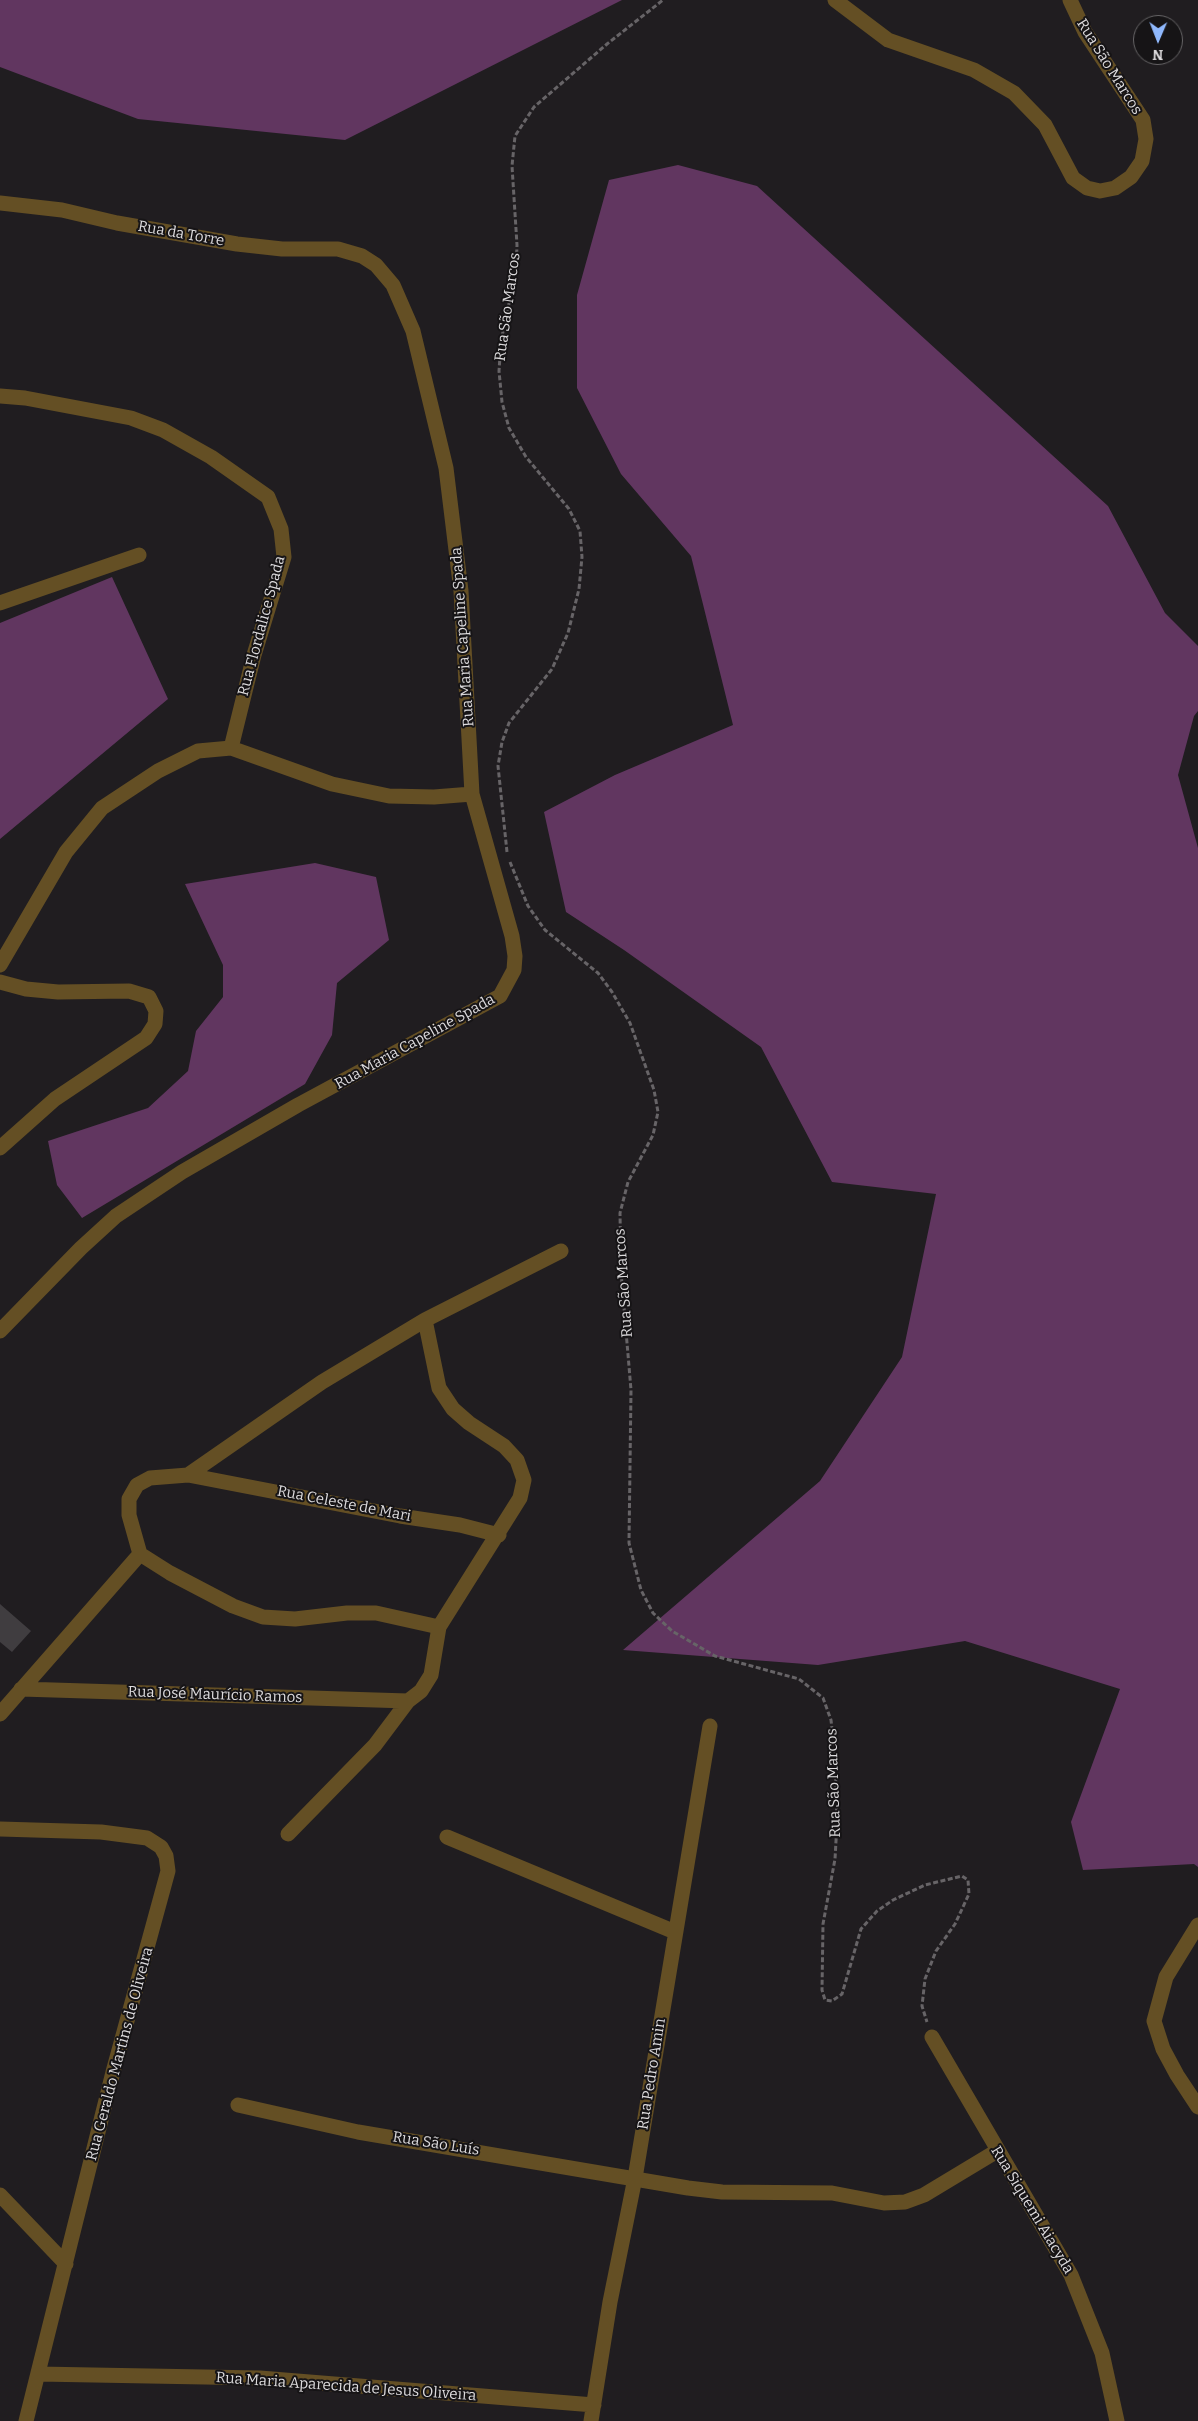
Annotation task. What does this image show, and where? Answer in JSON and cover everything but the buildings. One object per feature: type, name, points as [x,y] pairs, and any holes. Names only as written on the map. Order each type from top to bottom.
[{"type":"street","name":"Rua São Marcos","points":[[835,0],[888,40],[974,70],[1014,93],[1045,124],[1073,178],[1087,188],[1100,191],[1115,188],[1131,177],[1142,161],[1146,139],[1142,120],[1085,32],[1070,0]]},
{"type":"street","name":"Rua da Torre","points":[[0,203],[62,210],[117,223],[237,244],[282,249],[338,249],[362,256]]},
{"type":"street","name":"Rua Maria Capeline Spada","points":[[0,1331],[116,1216],[149,1194],[298,1105],[500,996],[514,970],[513,942],[472,794],[462,591],[446,468],[413,331],[393,285],[376,265],[362,256]]},
{"type":"street","name":"Rua Flordalice Spada","points":[[0,396],[25,398],[131,418],[163,430],[212,457],[268,497],[281,529],[284,557],[254,655],[232,748]]},
{"type":"street","points":[[0,603],[139,555]]},
{"type":"street","points":[[0,965],[66,852],[102,808],[158,771],[198,751],[232,748],[332,784],[389,796],[434,798],[472,794]]},
{"type":"street","points":[[0,982],[26,989],[58,992],[129,991],[149,997],[156,1011],[155,1024],[146,1038],[55,1099],[0,1148]]},
{"type":"street","points":[[439,1627],[376,1613],[347,1613],[295,1619],[263,1617],[225,1602],[140,1554],[129,1515],[129,1499],[137,1485],[150,1478],[188,1475],[322,1382],[425,1320],[561,1251]]},
{"type":"street","points":[[288,1834],[375,1745],[408,1701],[421,1691],[431,1675],[439,1627],[499,1535],[520,1498],[524,1480],[517,1460],[504,1446],[469,1423],[448,1402],[439,1388],[425,1320]]},
{"type":"street","name":"Rua Celeste de Mari","points":[[188,1475],[400,1516],[460,1524],[499,1535]]},
{"type":"street","points":[[0,1714],[140,1554]]},
{"type":"street","name":"Rua José Maurício Ramos","points":[[21,1689],[408,1701]]},
{"type":"street","name":"Rua Pedro Amin","points":[[591,2421],[610,2302],[635,2178],[710,1726]]},
{"type":"street","name":"Rua Geraldo Martins de Oliveira","points":[[0,1829],[131,1834],[147,1838],[161,1847],[166,1856],[168,1871],[113,2072],[26,2421]]},
{"type":"street","points":[[447,1837],[675,1932]]},
{"type":"street","points":[[1198,1925],[1166,1977],[1154,2021],[1163,2049],[1198,2107]]},
{"type":"street","name":"Rua Siquemi Aiacyda","points":[[932,2038],[1071,2275],[1102,2353],[1117,2421]]},
{"type":"street","name":"Rua São Luís","points":[[238,2105],[358,2132],[722,2192],[832,2193],[884,2203],[905,2202],[924,2195],[997,2151]]},
{"type":"street","points":[[0,2194],[66,2264]]},
{"type":"street","name":"Rua Maria Aparecida de Jesus Oliveira","points":[[38,2374],[260,2378],[594,2405]]},
{"type":"path","name":"Rua São Marcos","points":[[663,0],[607,44],[534,107],[515,136],[512,166],[517,245],[516,271],[501,341],[499,371],[502,402],[509,428],[526,457],[569,508],[580,531],[582,557],[578,589],[568,633],[552,670],[509,723],[502,742],[498,766],[507,856],[528,906],[545,930],[598,972],[612,992],[630,1023],[654,1090],[658,1112],[653,1135],[628,1182],[620,1221],[631,1390],[629,1543],[641,1590],[653,1613],[672,1631],[715,1656],[799,1679],[822,1698],[831,1720],[835,1755],[837,1823],[835,1859],[822,1924],[822,1990],[825,2000],[832,2001],[842,1994],[861,1929],[877,1911],[893,1900],[925,1885],[962,1876],[968,1880],[969,1894],[955,1924],[936,1951],[925,1979],[922,2006],[932,2038]]},
{"type":"shaded area","points":[[0,0],[622,0],[345,140],[138,119],[0,67]]},
{"type":"shaded area","points":[[678,165],[757,186],[1108,506],[1165,613],[1198,646],[1198,711],[1194,716],[1178,775],[1198,848],[1198,1867],[1194,1864],[1083,1870],[1071,1822],[1120,1689],[965,1641],[818,1665],[623,1650],[820,1481],[902,1357],[936,1194],[832,1182],[761,1047],[624,950],[566,912],[544,812],[615,775],[733,725],[691,556],[621,474],[577,388],[577,295],[609,180]]},
{"type":"shaded area","points":[[112,577],[168,699],[0,839],[0,623]]},
{"type":"shaded area","points":[[315,863],[376,877],[389,940],[337,983],[332,1035],[305,1084],[82,1218],[57,1185],[48,1141],[148,1108],[188,1071],[196,1031],[223,997],[223,965],[185,884]]}]
